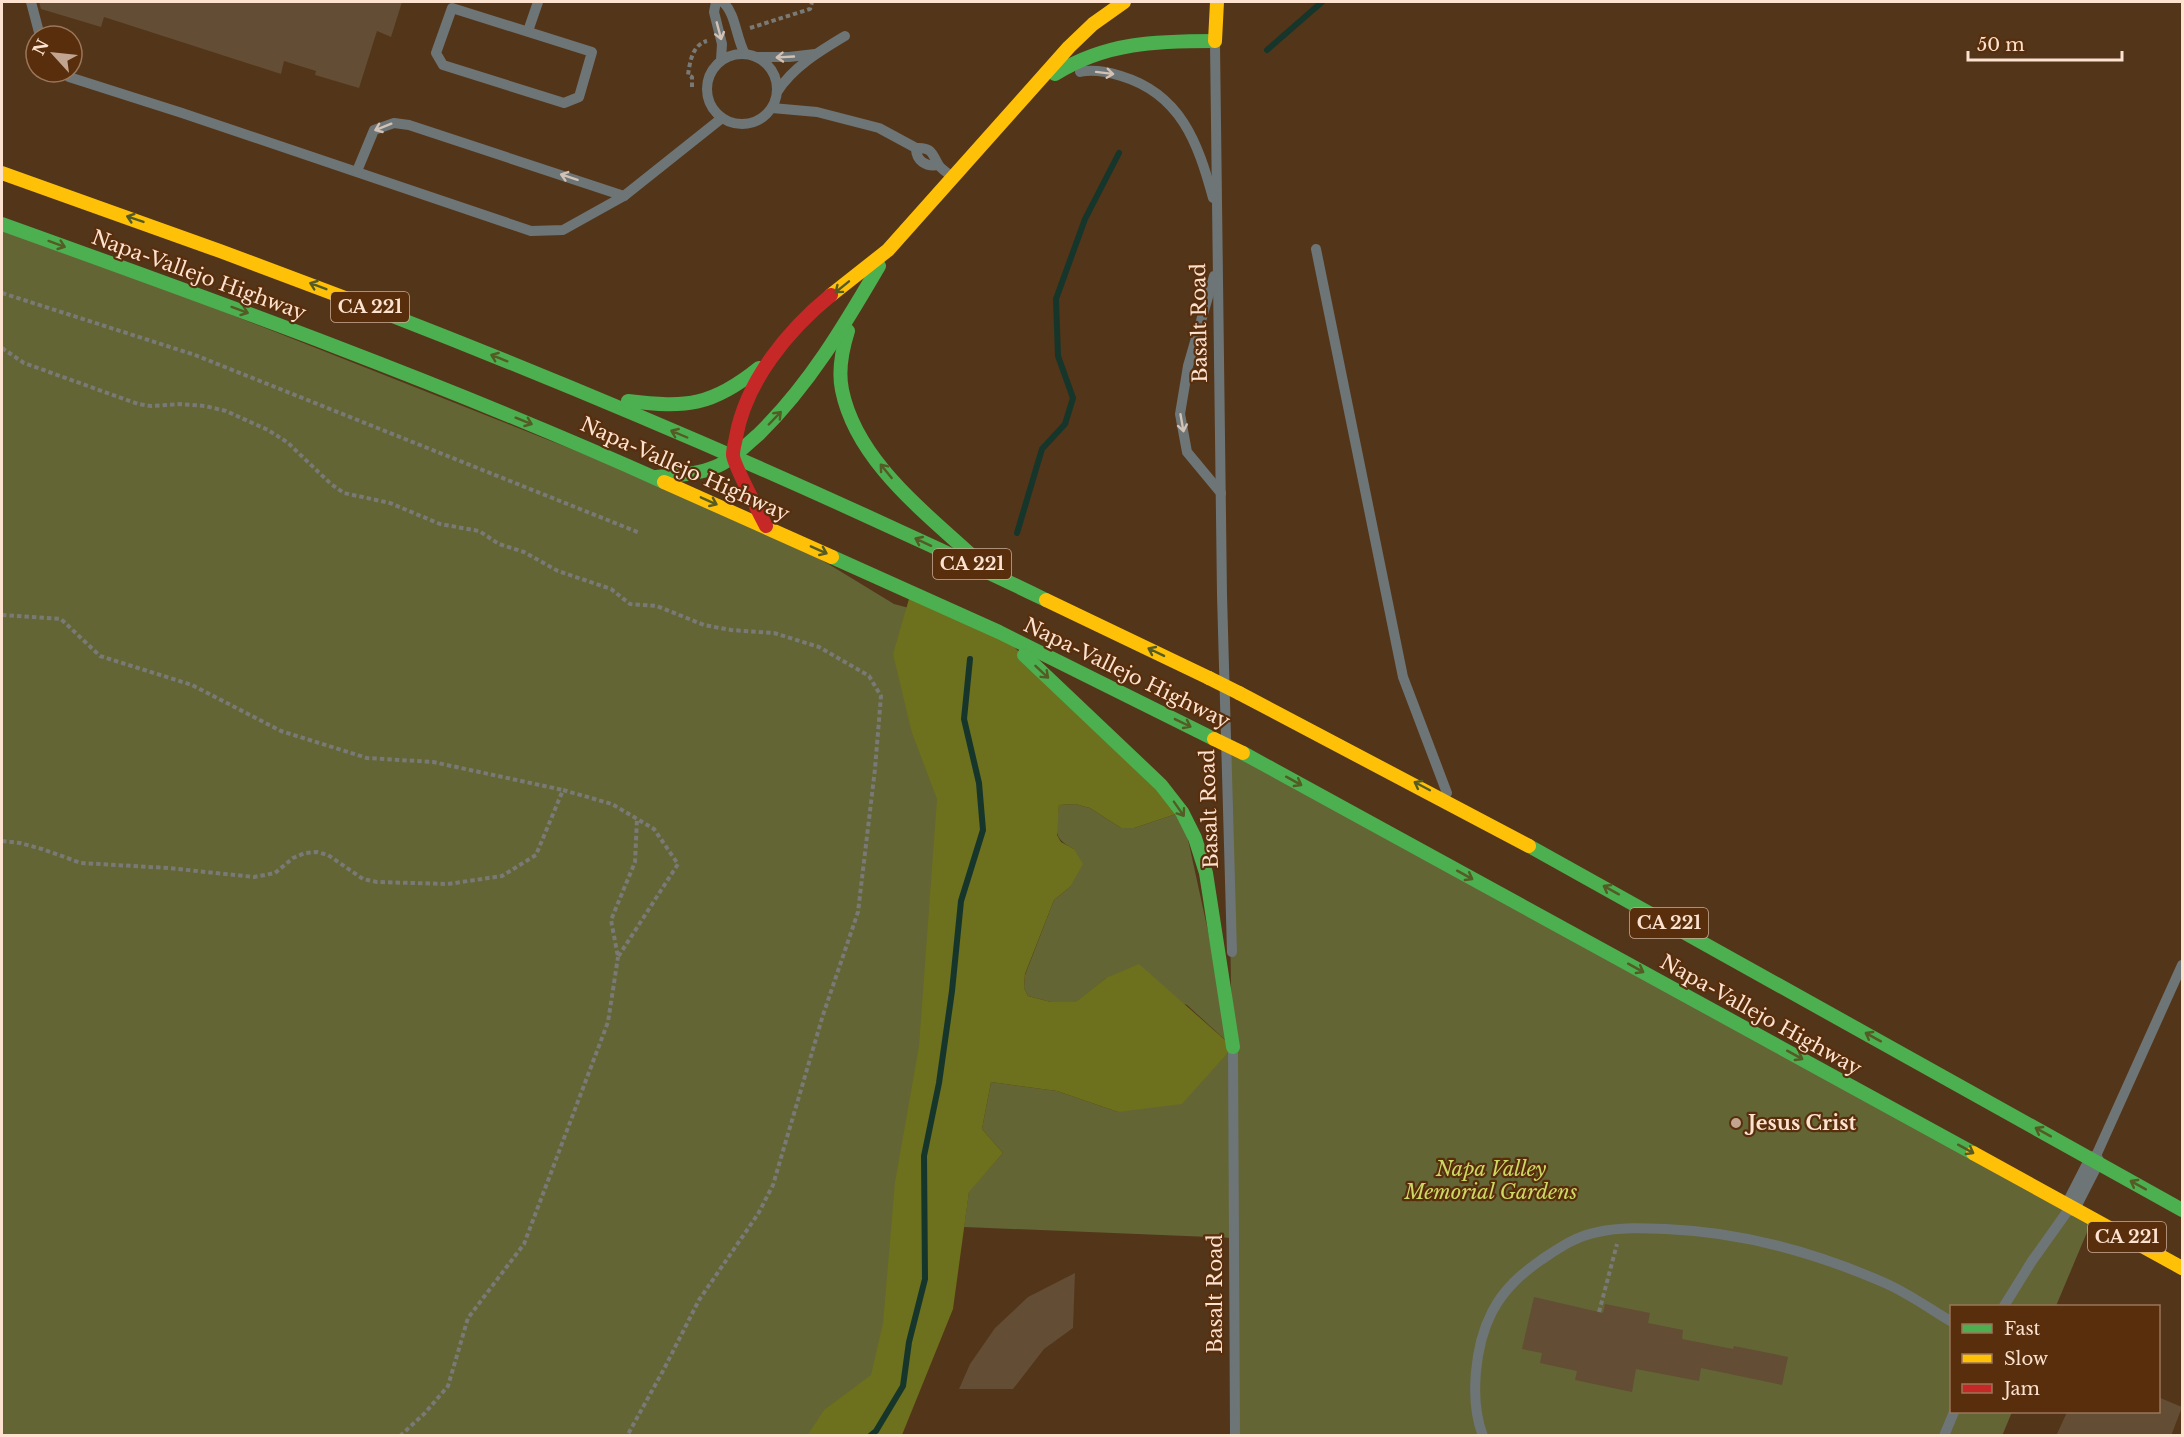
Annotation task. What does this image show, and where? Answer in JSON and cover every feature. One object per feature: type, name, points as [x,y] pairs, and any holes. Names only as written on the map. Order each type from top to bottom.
[{"type":"main road","points":[[589,395],[672,406],[701,403],[723,395],[746,379],[769,359],[819,305],[888,250],[1069,47],[1093,24],[1124,2]]},
{"type":"main road","name":"Basalt Road","points":[[1215,41],[1217,2]]},
{"type":"main road","points":[[1030,93],[1062,69],[1097,53],[1137,43],[1215,41]]},
{"type":"main road","name":"Napa-Vallejo Highway","points":[[2,173],[282,272],[459,342],[589,395],[862,513],[988,572],[1209,678],[1450,802],[2182,1210]]},
{"type":"main road","name":"Napa-Vallejo Highway","points":[[2,224],[279,324],[561,436],[999,632],[1243,753],[2182,1268]]},
{"type":"main road","points":[[655,478],[693,474],[716,467],[733,458],[794,398],[819,366],[888,250]]},
{"type":"main road","points":[[861,298],[847,333],[841,362],[842,390],[852,419],[868,448],[891,478],[988,572]]},
{"type":"main road","points":[[766,526],[733,458],[739,421],[750,391],[769,359]]},
{"type":"main road","points":[[999,632],[1161,785],[1182,812],[1195,838],[1206,873],[1233,1047]]},
{"type":"street","points":[[2071,1206],[2094,1161]]},
{"type":"lane","points":[[31,2],[37,24]]},
{"type":"lane","points":[[528,31],[538,2]]},
{"type":"lane","points":[[716,2],[714,12],[723,44],[721,60]]},
{"type":"lane","points":[[723,2],[731,11],[739,42],[751,55],[770,67],[775,75],[777,92]]},
{"type":"lane","points":[[452,8],[528,31],[592,52],[579,97],[564,103],[443,65],[436,53],[452,8]]},
{"type":"lane","points":[[815,54],[789,57],[735,54],[721,60],[713,68],[708,78],[707,90],[714,111],[732,123],[744,125],[764,117],[772,108],[777,92],[783,83],[815,54],[845,36]]},
{"type":"lane","name":"Basalt Road","points":[[1215,41],[1221,493],[1232,899],[1235,1436]]},
{"type":"lane","points":[[1030,93],[1060,76],[1084,71],[1109,72],[1132,79],[1155,91],[1176,110],[1193,136],[1217,211]]},
{"type":"lane","points":[[84,82],[357,171],[531,231],[563,230],[624,196],[722,118]]},
{"type":"lane","points":[[772,108],[817,112],[879,128],[916,148],[923,148],[931,152],[937,159],[938,165],[952,177]]},
{"type":"lane","points":[[357,171],[374,130],[394,123],[409,125],[624,196]]},
{"type":"lane","points":[[1316,249],[1403,677],[1450,802]]},
{"type":"lane","points":[[1217,265],[1188,366],[1180,414],[1187,452],[1221,493]]},
{"type":"lane","points":[[2094,1161],[2182,965]]},
{"type":"lane","points":[[2005,1305],[2071,1206]]},
{"type":"lane","points":[[1483,1436],[1479,1426],[1474,1387],[1484,1334],[1497,1302],[1526,1270],[1568,1242],[1597,1232],[1635,1228],[1716,1233],[1749,1238],[1817,1257],[1886,1284],[1950,1321]]},
{"type":"lane","points":[[1944,1436],[1954,1413]]},
{"type":"path","points":[[746,29],[810,9],[812,2]]},
{"type":"path","points":[[692,87],[692,77],[688,75],[690,59],[702,43],[713,40]]},
{"type":"path","points":[[2,292],[195,355],[640,533]]},
{"type":"path","points":[[2,348],[24,363],[138,404],[151,406],[180,404],[226,411],[268,430],[287,442],[331,484],[344,492],[390,502],[440,524],[479,531],[499,544],[524,552],[558,571],[611,589],[630,604],[657,606],[704,625],[731,630],[774,633],[819,647],[869,676],[878,688],[881,696],[875,769],[858,912],[823,1015],[773,1185],[758,1214],[699,1300],[627,1436]]},
{"type":"path","points":[[2,615],[61,619],[100,656],[192,685],[281,731],[367,758],[433,762],[563,789],[612,804],[654,830],[678,864],[618,957]]},
{"type":"path","points":[[2,841],[42,849],[81,863],[168,868],[254,877],[274,873],[293,858],[305,853],[317,852],[328,855],[363,879],[377,882],[448,884],[502,876],[536,855],[563,789]]},
{"type":"path","points":[[400,1436],[425,1413],[448,1386],[468,1318],[524,1244],[608,1022],[618,957],[611,920],[635,862],[636,819]]},
{"type":"path","points":[[1599,1312],[1621,1229]]},
{"type":"green space","points":[[2,224],[766,526],[894,604],[999,632],[870,1436],[2,1436]]},
{"type":"green space","name":"Napa Valley Memorial Gardens","points":[[1227,749],[2093,1218],[2056,1305],[1950,1305],[1950,1413],[2012,1413],[2002,1436],[1235,1435],[1234,1238],[964,1227],[969,1191],[1003,1153],[982,1129],[991,1082],[1057,1091],[1118,1112],[1233,1047],[1187,1005],[1106,978],[1077,1002],[1051,1002],[1028,996],[1024,988],[1025,975],[1054,900],[1070,887],[1074,849],[1066,845],[1058,836],[1059,805],[1075,804],[1090,808],[1121,828],[1134,828],[1182,812],[1232,1041]]},
{"type":"shaded area","points":[[911,592],[999,632],[1182,812],[1134,828],[1121,828],[1090,808],[1075,804],[1059,805],[1057,835],[1061,842],[1074,849],[1083,864],[1070,887],[1054,900],[1025,974],[1024,988],[1028,996],[1051,1002],[1076,1002],[1106,978],[1139,964],[1233,1047],[1182,1104],[1118,1112],[1057,1091],[991,1082],[982,1129],[1003,1153],[969,1192],[953,1309],[902,1435],[807,1436],[824,1410],[871,1375],[883,1323],[895,1182],[919,1046],[937,799],[912,733],[893,654]]},
{"type":"building","points":[[39,2],[402,2],[391,37],[377,31],[359,88],[315,75],[316,71],[284,61],[281,74],[104,17],[101,27],[41,9]]},
{"type":"building","points":[[1075,1273],[1073,1328],[1044,1349],[1013,1389],[959,1389],[970,1364],[995,1328],[1028,1297]]},
{"type":"building","points":[[1534,1297],[1603,1313],[1605,1304],[1650,1313],[1648,1323],[1683,1330],[1682,1339],[1733,1349],[1734,1346],[1788,1357],[1782,1385],[1701,1368],[1699,1381],[1636,1369],[1632,1392],[1575,1380],[1577,1371],[1540,1363],[1542,1353],[1522,1349]]},
{"type":"building","points":[[2160,1398],[2182,1407],[2171,1436],[2056,1436],[2067,1413],[2160,1413]]},
{"type":"waterway","points":[[1267,50],[1322,2]]},
{"type":"waterway","points":[[1017,533],[1042,449],[1065,424],[1073,398],[1058,356],[1056,299],[1085,219],[1119,153]]},
{"type":"waterway","points":[[870,1436],[876,1431],[903,1386],[909,1342],[925,1279],[924,1156],[939,1083],[952,991],[961,901],[983,830],[979,783],[964,719],[970,659]]},
{"type":"traffic: fast","points":[[1055,74],[1074,63],[1113,49],[1152,43],[1215,41]]},
{"type":"traffic: fast","points":[[2,224],[253,315],[418,379],[583,446],[664,482]]},
{"type":"traffic: fast","points":[[656,477],[708,470],[733,457],[759,434],[810,375],[839,333],[879,266]]},
{"type":"traffic: fast","points":[[385,313],[719,450],[1046,600]]},
{"type":"traffic: fast","points":[[848,331],[840,375],[850,415],[861,438],[893,481],[970,554]]},
{"type":"traffic: fast","points":[[628,401],[667,404],[698,401],[727,390],[759,368]]},
{"type":"traffic: fast","points":[[832,557],[999,632],[1214,739]]},
{"type":"traffic: fast","points":[[1024,655],[1161,785],[1182,812],[1195,838],[1206,873],[1233,1047]]},
{"type":"traffic: fast","points":[[1243,753],[1973,1153]]},
{"type":"traffic: fast","points":[[1529,846],[2182,1210]]},
{"type":"traffic: slow","points":[[831,295],[888,250],[1069,47],[1093,24],[1124,2]]},
{"type":"traffic: slow","points":[[1215,41],[1217,2]]},
{"type":"traffic: slow","points":[[2,173],[385,313]]},
{"type":"traffic: slow","points":[[664,482],[832,557]]},
{"type":"traffic: slow","points":[[1046,600],[1209,678]]},
{"type":"traffic: slow","points":[[1209,678],[1239,693]]},
{"type":"traffic: slow","points":[[1239,693],[1529,846]]},
{"type":"traffic: slow","points":[[1214,739],[1243,753]]},
{"type":"traffic: slow","points":[[1973,1153],[2182,1268]]},
{"type":"traffic: jam","points":[[766,526],[734,460],[741,416],[749,396],[771,358],[799,324],[831,295]]},
{"type":"place","name":"Jesus Crist","points":[[1736,1123]]}]
